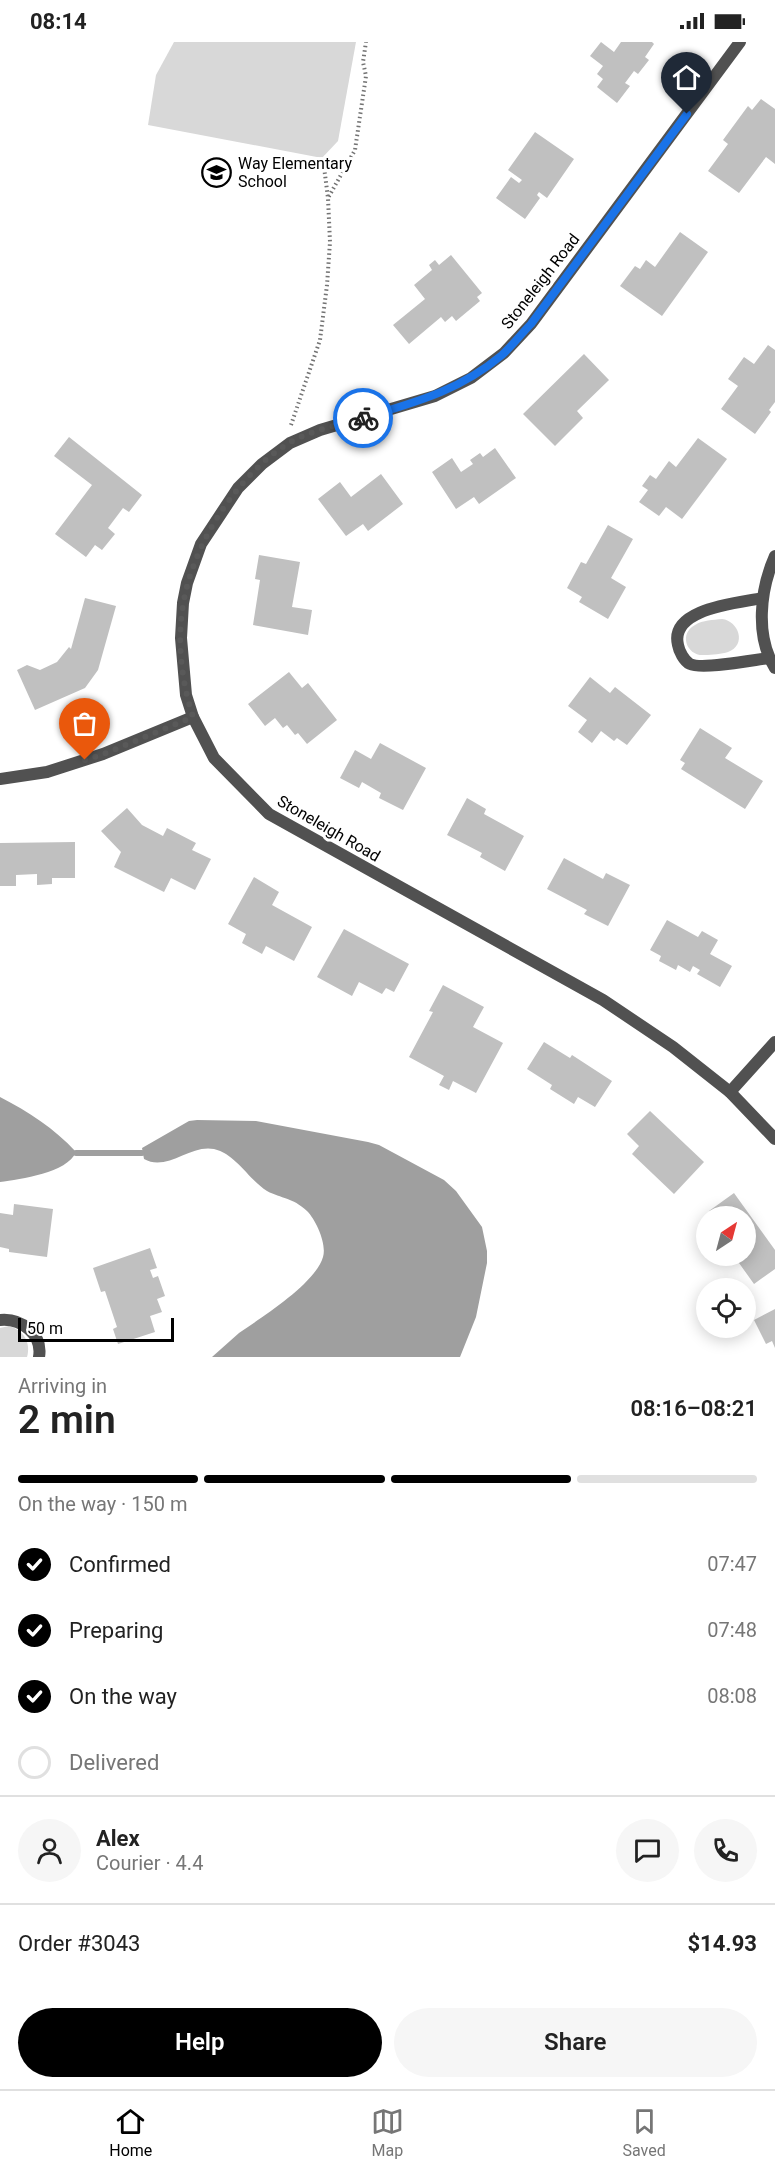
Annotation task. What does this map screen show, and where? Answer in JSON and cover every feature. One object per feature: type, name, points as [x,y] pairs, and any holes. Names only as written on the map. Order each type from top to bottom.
[{"type":"street","name":"Stoneleigh Road","points":[[740,42],[531,324],[504,353],[471,378],[435,396],[320,430],[290,443],[262,464],[238,488],[201,544],[183,603],[181,638],[183,675],[193,717],[214,758],[269,814],[603,1000],[673,1047],[730,1092],[775,1139]]},
{"type":"street","points":[[762,598],[705,610],[690,616],[679,628],[677,642],[681,654],[689,664],[705,666],[772,663],[763,627],[762,598],[775,556]]},
{"type":"street","points":[[0,779],[47,772],[104,754],[193,717]]},
{"type":"street","points":[[730,1092],[775,1042]]},
{"type":"street","points":[[0,1320],[16,1320],[28,1327],[37,1339],[39,1357]]},
{"type":"path","points":[[328,198],[355,150],[366,76],[363,62],[366,42]]},
{"type":"path","points":[[290,443],[288,432],[320,340],[327,285],[330,242],[323,159]]},
{"type":"shaded area","points":[[174,42],[356,42],[338,141],[322,158],[148,125],[156,75]]},
{"type":"shaded area","points":[[722,619],[736,628],[739,639],[734,649],[723,653],[699,655],[689,649],[686,639],[690,629],[701,622]]},
{"type":"shaded area","points":[[0,1097],[59,1135],[76,1152],[71,1159],[54,1170],[42,1174],[0,1182]]},
{"type":"shaded area","points":[[189,1121],[256,1121],[368,1142],[379,1145],[444,1180],[456,1191],[482,1227],[487,1251],[487,1263],[476,1317],[460,1357],[212,1357],[239,1333],[299,1289],[318,1267],[324,1252],[317,1226],[302,1206],[267,1191],[222,1152],[214,1149],[196,1150],[161,1162],[144,1159],[142,1148]]},
{"type":"shaded area","points":[[9,1326],[19,1331],[25,1338],[28,1347],[27,1357],[0,1357],[0,1328]]},
{"type":"building","points":[[601,42],[614,52],[621,42],[652,42],[654,44],[645,57],[649,60],[638,74],[634,71],[625,83],[630,86],[617,103],[597,87],[603,79],[597,74],[603,66],[590,56]]},
{"type":"building","points":[[761,99],[775,109],[775,164],[766,157],[739,193],[708,171],[728,144],[723,140],[748,106],[752,110]]},
{"type":"building","points":[[535,132],[574,159],[547,198],[539,192],[537,195],[540,198],[525,219],[496,198],[511,177],[519,183],[522,180],[508,170]]},
{"type":"building","points":[[680,232],[708,252],[662,316],[620,286],[635,266],[640,269],[646,260],[655,267]]},
{"type":"building","points":[[451,255],[482,293],[477,297],[480,301],[456,321],[452,316],[445,322],[441,317],[409,344],[393,325],[425,299],[414,285],[432,270],[429,265],[435,260],[439,265]]},
{"type":"building","points":[[768,345],[775,350],[775,402],[769,410],[771,412],[755,434],[721,409],[738,386],[728,379],[744,357],[754,364]]},
{"type":"building","points":[[584,354],[609,380],[577,411],[583,418],[555,446],[523,414]]},
{"type":"building","points":[[69,437],[142,495],[129,512],[123,508],[108,528],[115,534],[102,550],[95,545],[86,557],[55,534],[92,485],[54,456]]},
{"type":"building","points":[[698,438],[727,459],[682,519],[666,507],[659,516],[639,502],[648,490],[642,486],[650,475],[656,479],[669,461],[676,467]]},
{"type":"building","points":[[495,448],[516,478],[479,504],[474,497],[456,509],[432,472],[452,458],[461,472],[473,464],[470,460],[480,453],[483,457]]},
{"type":"building","points":[[381,474],[403,504],[368,531],[363,524],[346,536],[318,499],[340,482],[351,497]]},
{"type":"building","points":[[608,525],[633,539],[611,578],[626,587],[608,619],[579,602],[582,597],[567,588],[581,562],[586,564]]},
{"type":"building","points":[[259,555],[300,562],[292,607],[312,610],[308,635],[253,625],[260,580],[255,579]]},
{"type":"building","points":[[85,598],[116,606],[98,670],[85,688],[35,710],[17,670],[27,665],[40,670],[57,662],[69,647],[71,649]]},
{"type":"building","points":[[289,672],[302,688],[308,683],[337,720],[307,744],[298,733],[295,735],[287,725],[283,728],[275,718],[265,726],[248,704]]},
{"type":"building","points":[[590,677],[610,693],[615,687],[651,715],[627,745],[617,738],[614,741],[601,731],[592,743],[578,732],[587,720],[568,706]]},
{"type":"building","points":[[700,728],[732,748],[725,758],[763,781],[745,809],[681,769],[685,763],[680,760]]},
{"type":"building","points":[[380,743],[426,768],[403,810],[379,798],[381,793],[362,782],[359,788],[340,778],[355,750],[371,759]]},
{"type":"building","points":[[467,798],[486,809],[484,814],[524,836],[505,871],[480,857],[482,853],[447,835]]},
{"type":"building","points":[[127,808],[142,825],[163,836],[167,828],[196,843],[192,850],[211,859],[195,890],[171,878],[164,892],[114,867],[121,852],[101,831]]},
{"type":"building","points":[[75,842],[75,878],[52,878],[52,884],[37,885],[37,874],[16,875],[16,886],[0,886],[0,843]]},
{"type":"building","points":[[564,858],[603,879],[606,873],[630,885],[608,926],[584,914],[587,910],[547,889]]},
{"type":"building","points":[[254,877],[279,892],[272,905],[312,927],[294,961],[266,946],[262,954],[242,943],[246,934],[228,924]]},
{"type":"building","points":[[667,920],[698,937],[702,931],[718,940],[710,954],[732,966],[720,987],[697,974],[700,970],[693,966],[690,972],[678,965],[676,970],[659,961],[661,956],[650,950]]},
{"type":"building","points":[[344,929],[409,964],[394,992],[386,988],[382,994],[359,982],[352,996],[317,977]]},
{"type":"building","points":[[443,985],[484,1007],[473,1027],[503,1043],[476,1093],[453,1081],[449,1090],[439,1085],[444,1076],[409,1057],[433,1012],[429,1011]]},
{"type":"building","points":[[544,1042],[570,1058],[572,1055],[612,1081],[595,1107],[578,1097],[574,1104],[550,1089],[552,1085],[527,1069]]},
{"type":"building","points":[[650,1111],[704,1162],[674,1194],[632,1154],[639,1146],[627,1134]]},
{"type":"building","points":[[734,1193],[743,1206],[716,1206]]},
{"type":"building","points":[[14,1204],[53,1209],[47,1257],[9,1252],[9,1249],[0,1247],[0,1213],[13,1215]]},
{"type":"building","points":[[756,1224],[775,1250],[775,1269],[756,1283],[756,1278],[750,1278],[741,1266],[756,1266]]},
{"type":"building","points":[[150,1248],[157,1268],[150,1270],[153,1278],[158,1276],[165,1296],[157,1299],[162,1312],[150,1316],[155,1332],[118,1344],[113,1329],[117,1327],[105,1291],[101,1292],[93,1268]]},
{"type":"building","points":[[775,1309],[775,1348],[772,1341],[766,1344],[756,1324],[756,1319]]},
{"type":"waterway","points":[[76,1153],[142,1153]]},
{"type":"way so far","points":[[85,760],[193,717],[186,695],[181,638],[183,603],[187,583],[201,544],[238,488],[262,464],[290,443],[320,430],[363,418]]},
{"type":"place","name":"Way Elementary School","points":[[217,172]]},
{"type":"route","points":[[363,418],[435,396],[471,378],[504,353],[531,324],[687,114]]}]
